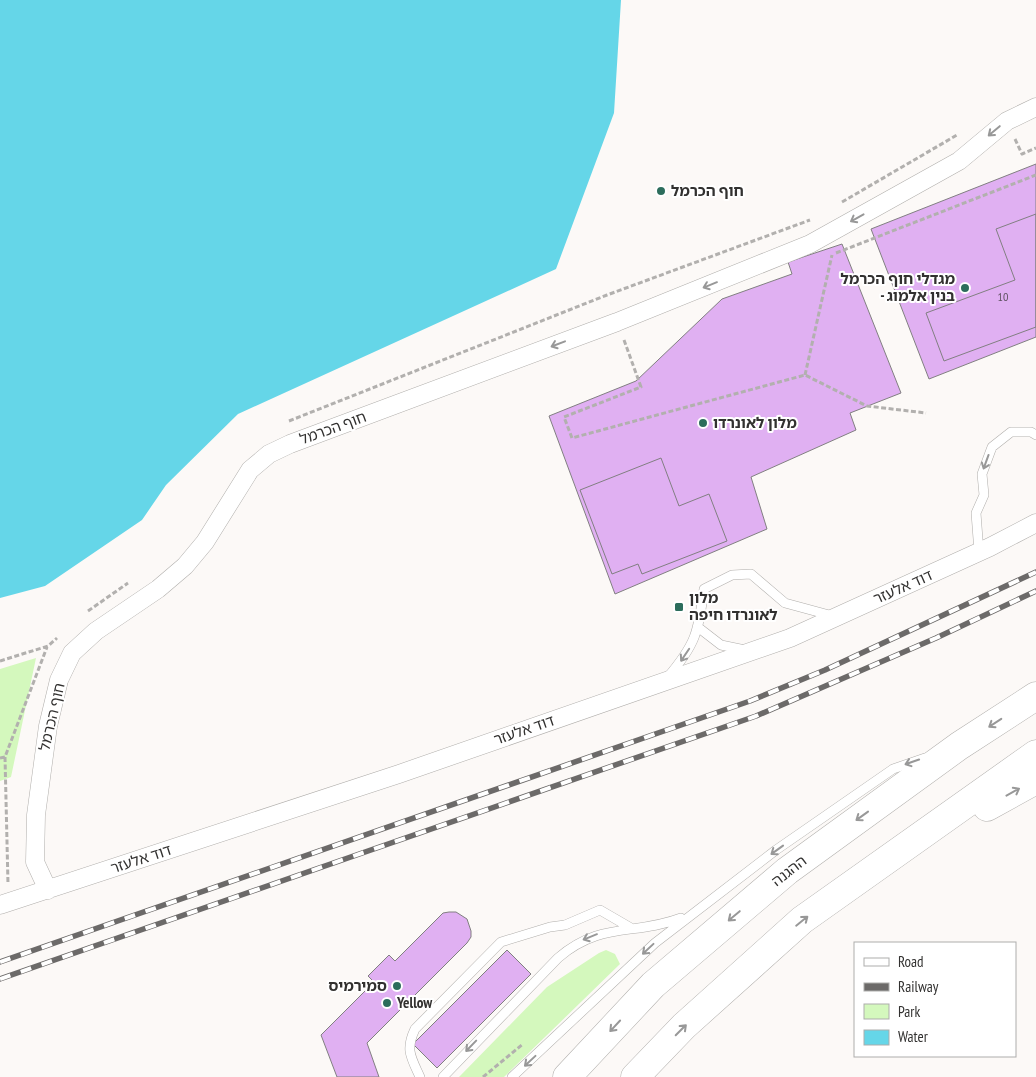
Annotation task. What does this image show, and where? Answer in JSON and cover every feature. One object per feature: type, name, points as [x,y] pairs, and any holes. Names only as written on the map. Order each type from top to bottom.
[{"type":"highway","name":"ההגנה","points":[[567,1077],[653,985],[787,871],[958,746],[1036,696]]},
{"type":"highway","points":[[635,1077],[684,1026],[802,920],[1036,754]]},
{"type":"highway","points":[[863,875],[1036,780]]},
{"type":"street","name":"חוף הכרמל","points":[[48,890],[35,862],[36,815],[48,726],[59,680],[72,653],[96,631],[158,589],[185,566],[205,542],[250,470],[269,454],[290,444],[617,322],[810,244],[959,161],[1007,121],[1036,107]]},
{"type":"street","name":"דוד אלעזר","points":[[4,904],[400,774],[790,638],[979,552],[1036,523]]},
{"type":"lane","points":[[979,552],[976,513],[984,495],[982,474],[992,447],[1011,432],[1031,432],[1036,435]]},
{"type":"lane","points":[[663,682],[686,655],[699,628],[704,589],[732,574],[751,574],[785,603],[836,617]]},
{"type":"lane","points":[[699,628],[721,645],[752,651]]},
{"type":"lane","points":[[512,1077],[655,943],[688,916],[892,769],[958,746]]},
{"type":"lane","points":[[420,1077],[409,1051],[409,1043],[415,1029],[502,942],[550,927],[565,925],[600,910],[631,928]]},
{"type":"lane","points":[[442,1077],[558,958],[576,943],[597,934],[664,925],[688,916]]},
{"type":"path","points":[[1022,154],[1036,148]]},
{"type":"path","points":[[805,375],[832,255],[1036,175]]},
{"type":"path","points":[[617,322],[641,387],[564,417],[572,438],[805,375],[868,406],[926,413]]},
{"type":"path","points":[[4,904],[5,757],[48,646]]},
{"type":"path","points":[[0,758],[5,757]]},
{"type":"green space","points":[[36,658],[11,777],[0,781],[0,669]]},
{"type":"green space","points":[[606,950],[615,954],[620,964],[504,1077],[459,1077],[547,987]]},
{"type":"water","points":[[0,0],[621,0],[614,113],[556,269],[238,414],[166,485],[142,520],[45,586],[0,598]]},
{"type":"building","name":"מגדלי חוף הכרמל - בנין אלמוג","points":[[1036,164],[1036,337],[929,379],[871,229]]},
{"type":"building","points":[[1036,214],[1036,327],[944,361],[926,313],[1015,280],[996,229]]},
{"type":"building","name":"מלון לאונרדו","points":[[842,244],[901,393],[850,413],[856,430],[751,477],[767,529],[615,594],[549,416],[636,381],[722,299],[792,274],[788,262]]},
{"type":"building","points":[[661,458],[679,506],[709,494],[727,541],[642,574],[638,564],[612,574],[580,490]]},
{"type":"building","points":[[456,912],[467,919],[471,937],[367,1043],[379,1077],[337,1077],[321,1035],[374,982],[368,976],[389,955],[395,961],[443,913]]},
{"type":"building","points":[[507,950],[531,974],[437,1068],[413,1044]]},
{"type":"railway","points":[[0,962],[750,701],[825,670],[1036,572]]},
{"type":"railway","points":[[0,979],[756,716],[936,638],[1036,591]]},
{"type":"place","name":"חוף הכרמל","points":[[661,191]]},
{"type":"place","name":"מגדלי חוף הכרמל - בנין אלמוג","points":[[965,288]]},
{"type":"place","name":"מלון לאונרדו","points":[[703,423]]},
{"type":"place","name":"מלון לאונרדו חיפה","points":[[679,607]]},
{"type":"place","name":"סמירמיס","points":[[397,986]]},
{"type":"place","name":"Yellow","points":[[387,1003]]}]
